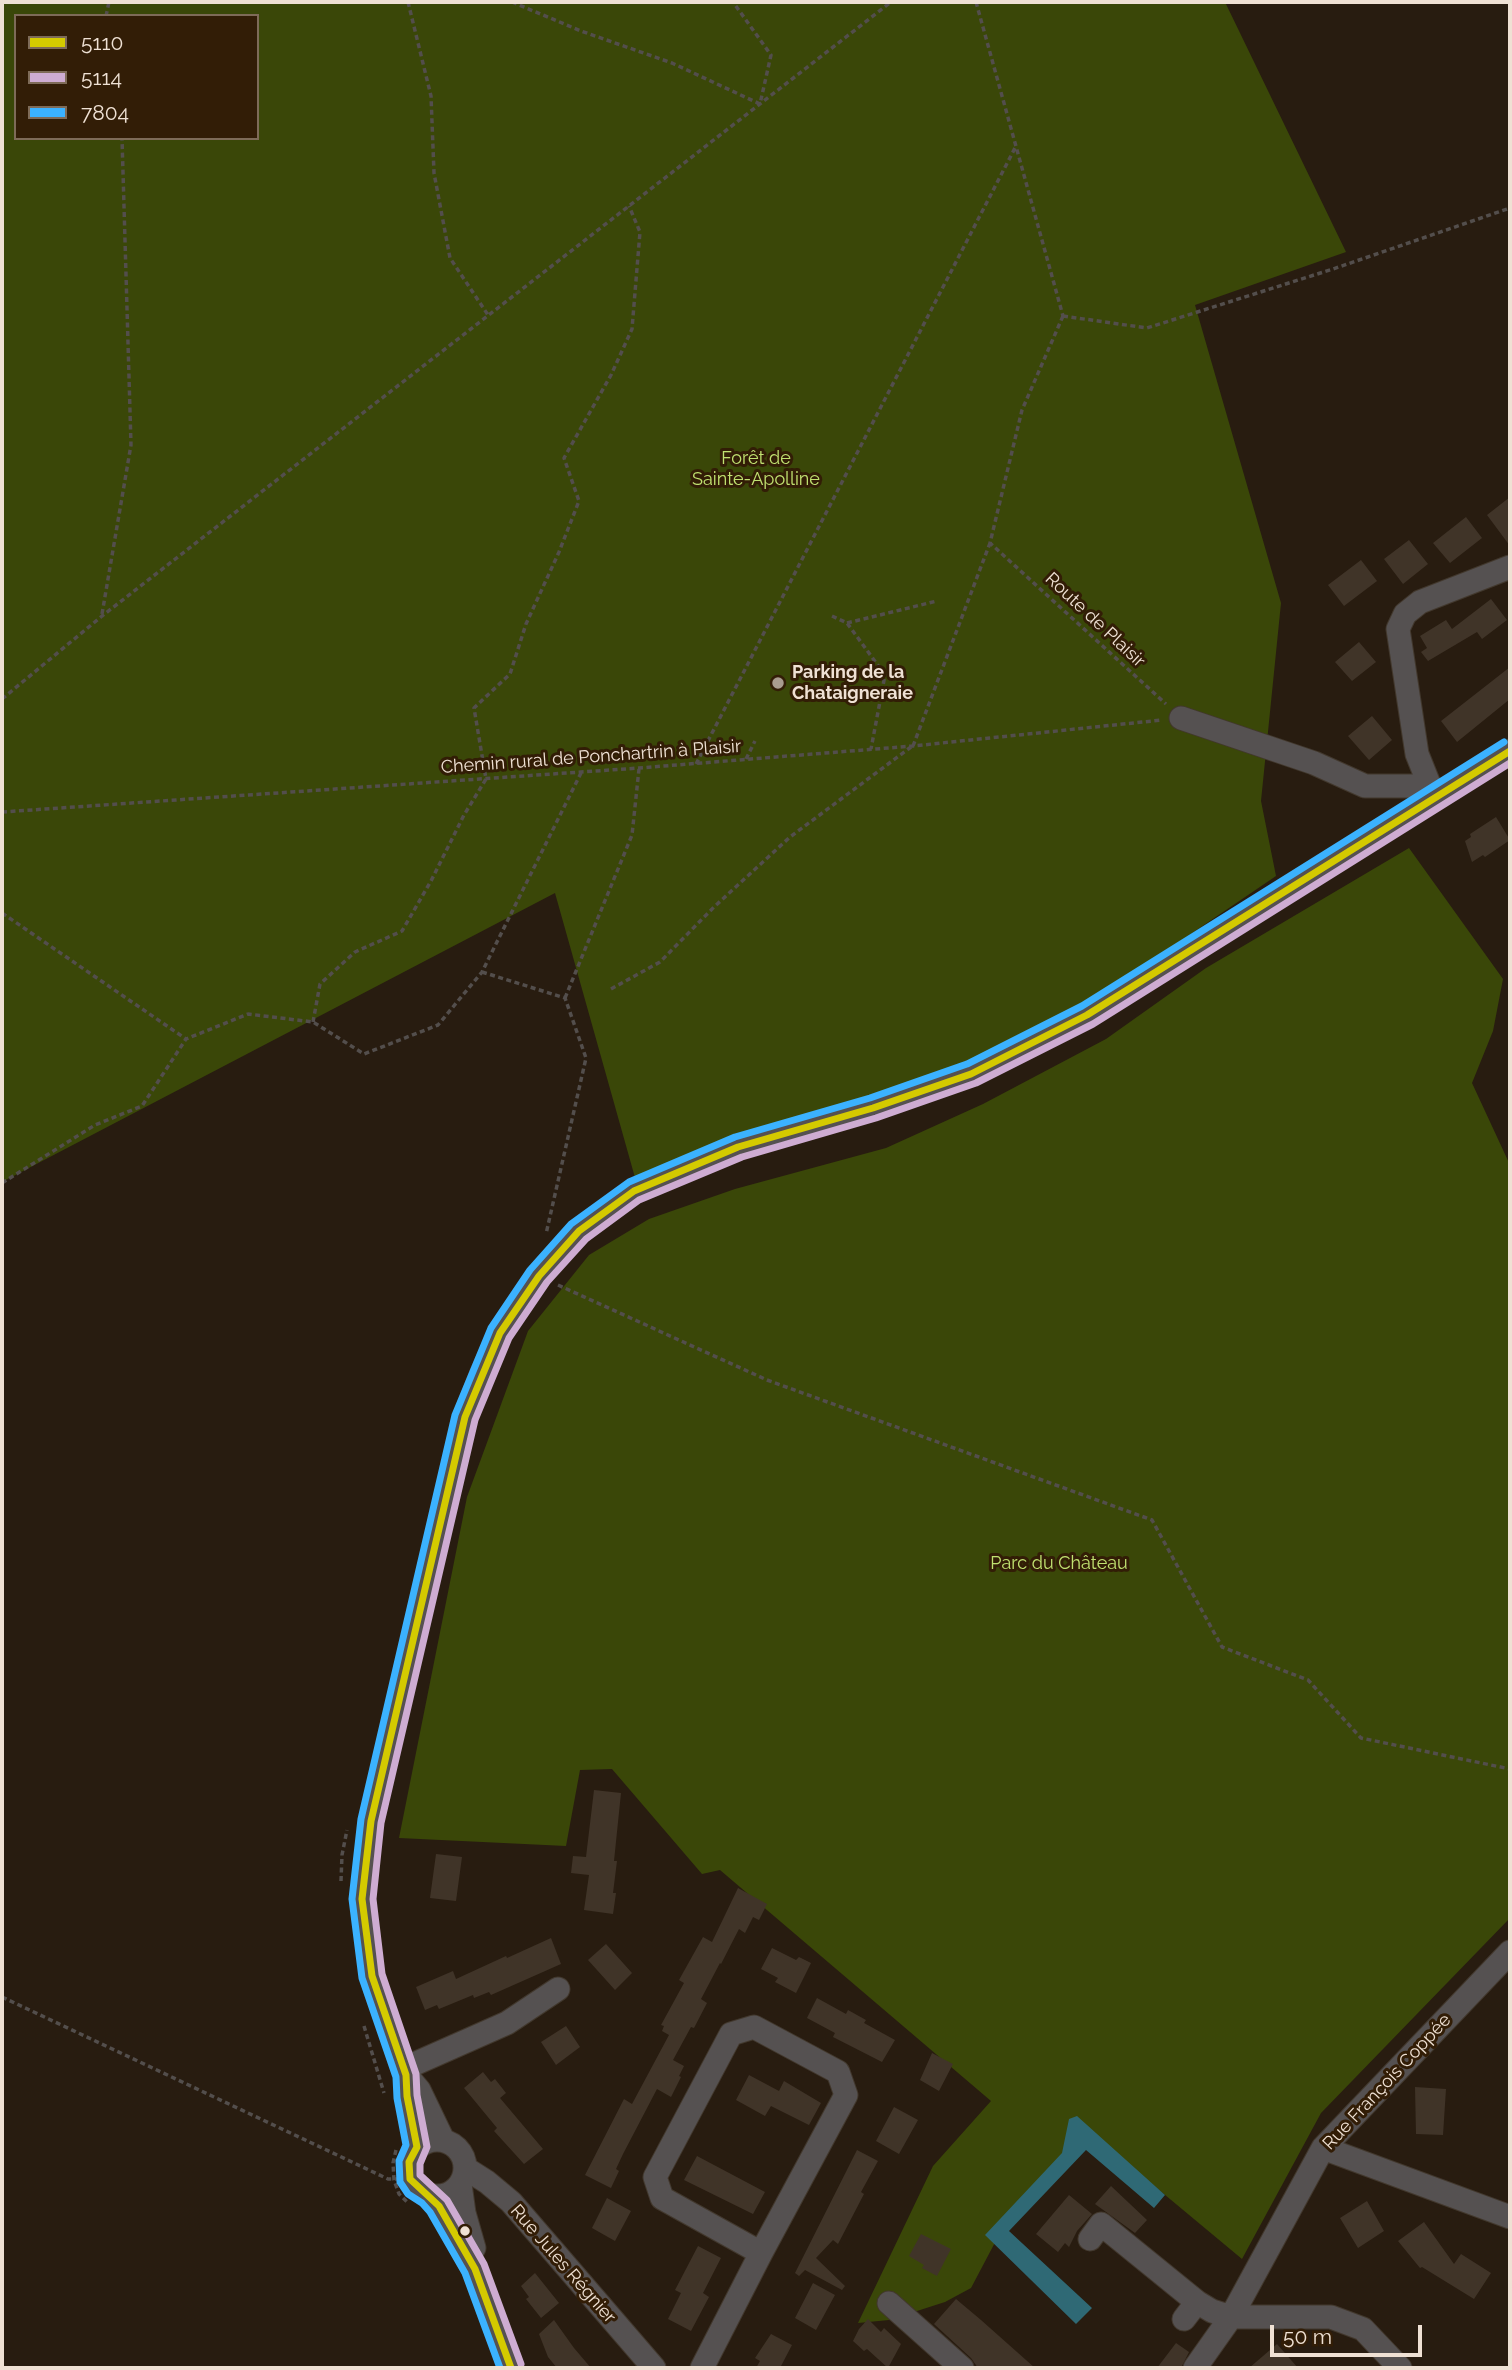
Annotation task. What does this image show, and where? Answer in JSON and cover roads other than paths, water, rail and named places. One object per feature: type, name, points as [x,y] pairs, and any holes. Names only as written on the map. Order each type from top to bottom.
[{"type":"street","points":[[1432,792],[1417,754],[1398,629],[1405,614],[1420,601],[1510,567]]},
{"type":"street","points":[[1181,718],[1314,763],[1365,786],[1432,792]]},
{"type":"street","points":[[421,2201],[421,2192],[402,2179],[409,2162],[405,2072],[370,1964],[362,1899],[371,1821],[466,1417],[500,1334],[539,1276],[579,1231],[634,1191],[738,1147],[873,1108],[971,1073],[1087,1015],[1432,792],[1506,753]]},
{"type":"street","name":"Rue François Coppée","points":[[1195,2368],[1231,2317],[1323,2148],[1510,1952]]},
{"type":"street","points":[[405,2072],[507,2023],[558,1989]]},
{"type":"street","points":[[702,2368],[846,2095],[838,2073],[754,2027],[731,2034],[655,2177],[662,2198],[761,2253]]},
{"type":"street","points":[[405,2072],[419,2090],[443,2140],[459,2150],[464,2158],[464,2213],[474,2246],[475,2269]]},
{"type":"street","points":[[407,2145],[443,2140]]},
{"type":"street","points":[[1323,2148],[1510,2217]]},
{"type":"street","points":[[421,2201],[447,2195],[463,2176]]},
{"type":"street","name":"Rue Jules Régnier","points":[[463,2176],[487,2182],[511,2202],[654,2368]]},
{"type":"street","points":[[421,2201],[447,2218],[475,2269],[511,2368]]},
{"type":"street","points":[[1090,2239],[1101,2224],[1190,2310],[1212,2311],[1231,2317],[1331,2316],[1363,2329],[1400,2368]]},
{"type":"street","points":[[889,2303],[962,2368]]},
{"type":"water","points":[[1077,2116],[1165,2195],[1154,2208],[1086,2150],[1009,2231],[1092,2308],[1076,2324],[985,2235],[1062,2153],[1069,2119]]},
{"type":"place","name":"Parking de la Chataigneraie","points":[[778,683]]},
{"type":"park label","name":"Forêt de Sainte-Apolline","points":[[756,469]]},
{"type":"park label","name":"Parc du Château","points":[[1059,1564]]}]
